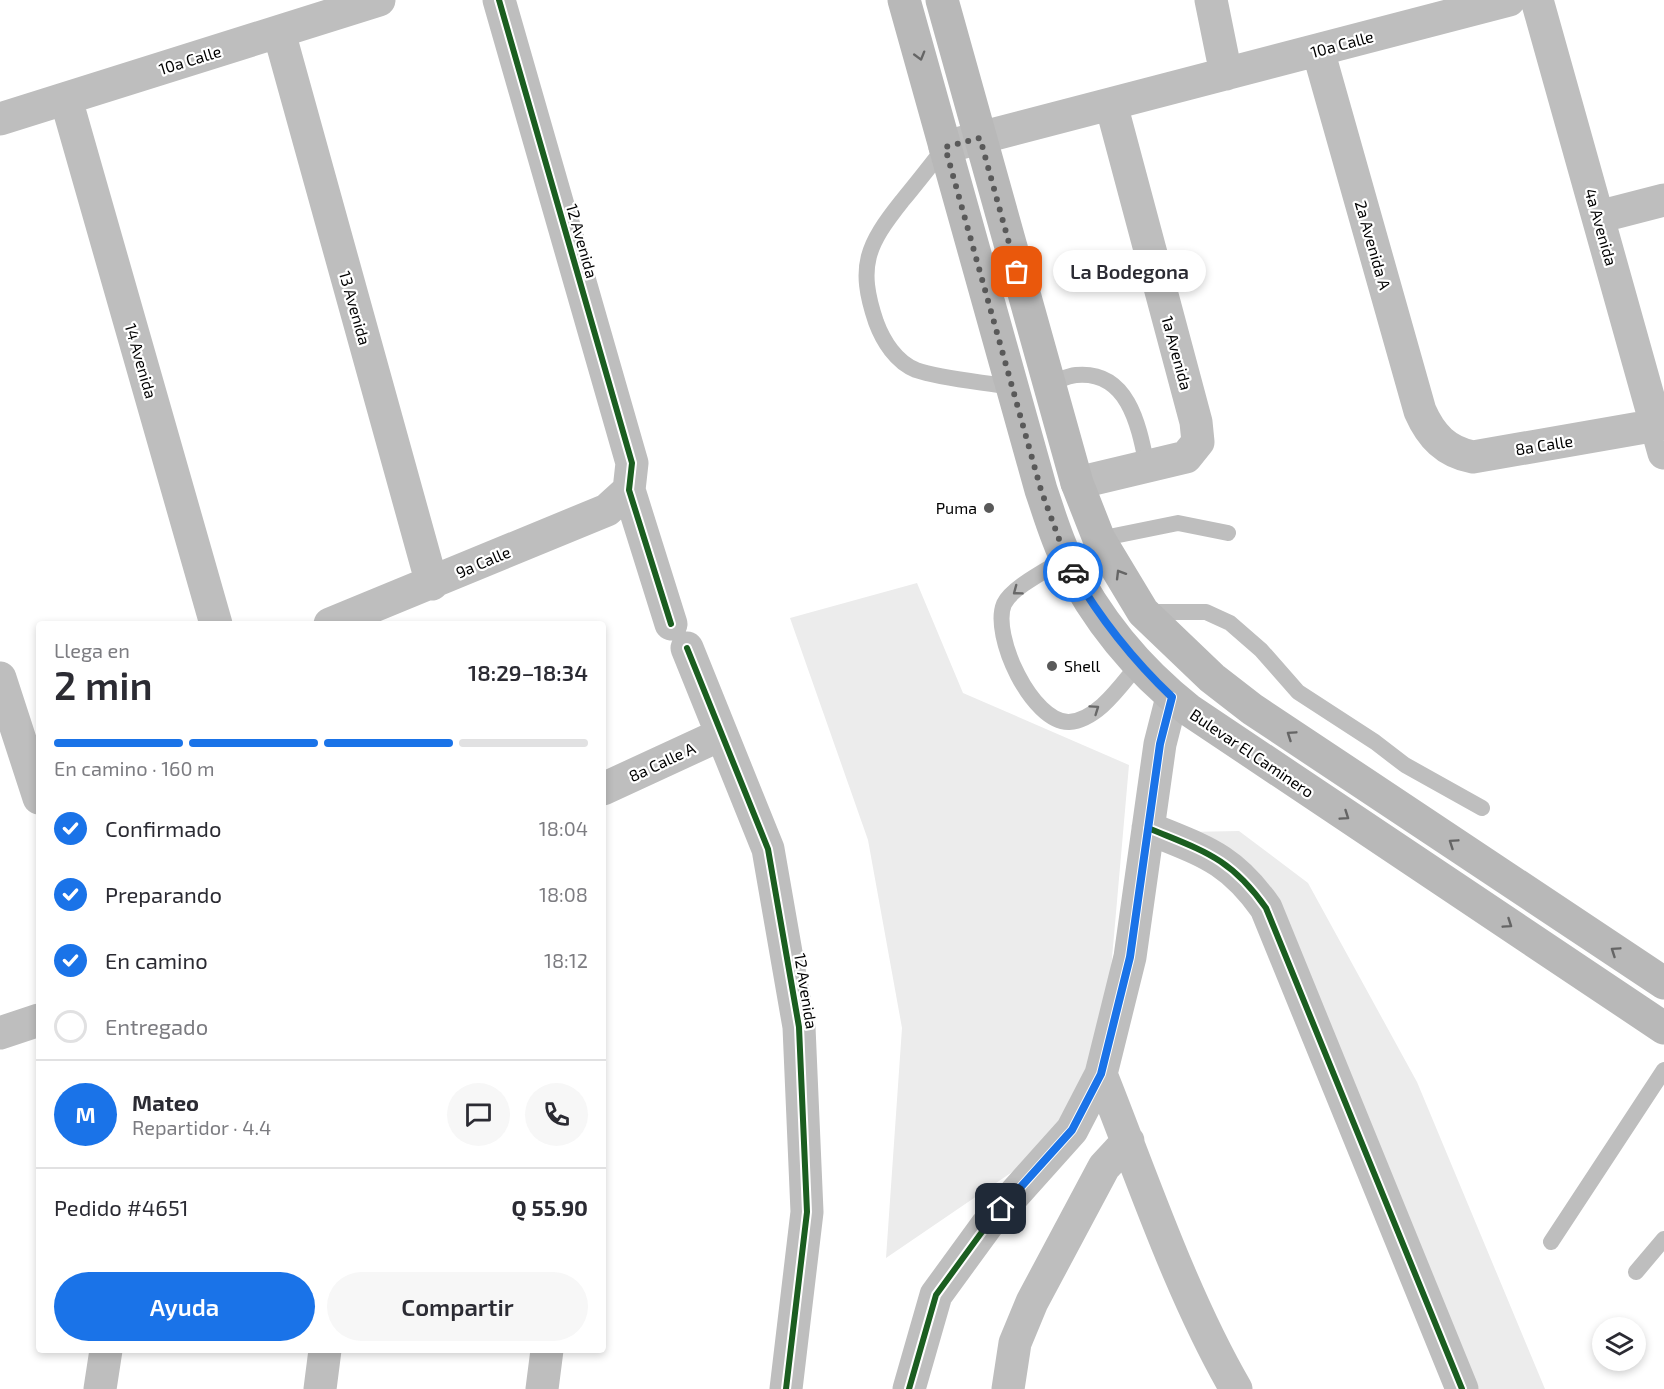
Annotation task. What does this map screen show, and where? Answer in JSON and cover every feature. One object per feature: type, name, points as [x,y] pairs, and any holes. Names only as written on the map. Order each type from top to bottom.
[{"type":"main road","name":"Bulevar El Caminero","points":[[904,0],[1041,490],[1066,558],[1114,636],[1138,665],[1172,697],[1228,738],[1664,1028]]},
{"type":"main road","points":[[942,0],[1077,483],[1099,539],[1143,612],[1212,678],[1251,709],[1664,983]]},
{"type":"main road","points":[[1172,697],[1193,659]]},
{"type":"street","name":"10a Calle","points":[[0,119],[379,0]]},
{"type":"street","name":"12 Avenida","points":[[499,0],[632,463],[629,490],[679,636],[768,849],[799,1027],[807,1212],[786,1389]]},
{"type":"street","points":[[1211,0],[1226,74]]},
{"type":"street","name":"10a Calle","points":[[1120,102],[1318,50],[1455,7],[1509,0]]},
{"type":"street","name":"4a Avenida","points":[[1537,0],[1661,439]]},
{"type":"street","name":"13 Avenida","points":[[279,32],[432,584]]},
{"type":"street","name":"2a Avenida A","points":[[1318,50],[1420,411],[1435,437]]},
{"type":"street","name":"14 Avenida","points":[[66,99],[215,621]]},
{"type":"street","points":[[945,147],[1120,102]]},
{"type":"street","name":"1a Avenida","points":[[1077,483],[1186,457],[1198,442],[1196,422],[1120,137],[1120,102]]},
{"type":"street","points":[[1598,217],[1664,200]]},
{"type":"street","name":"8a Calle","points":[[1435,437],[1452,451],[1473,457],[1661,439]]},
{"type":"street","name":"9a Calle","points":[[338,621],[608,510],[629,490]]},
{"type":"street","points":[[0,678],[31,744],[36,778]]},
{"type":"street","points":[[909,1389],[936,1296],[987,1225],[1072,1130],[1101,1074],[1130,957],[1160,744],[1172,697]]},
{"type":"street","name":"8a Calle A","points":[[606,788],[720,735]]},
{"type":"street","points":[[1148,828],[1224,862],[1247,882],[1266,908],[1462,1389]]},
{"type":"street","points":[[0,1033],[36,1021]]},
{"type":"street","points":[[1101,1074],[1189,1293],[1216,1354],[1236,1389]]},
{"type":"street","points":[[1008,1389],[1015,1343],[1032,1302],[1104,1167],[1128,1142]]},
{"type":"street","points":[[100,1389],[106,1353]]},
{"type":"street","points":[[320,1389],[325,1353]]},
{"type":"street","points":[[542,1389],[547,1353]]},
{"type":"lane","points":[[945,147],[884,222],[871,246],[866,267],[869,301],[881,335],[900,360],[916,370],[1011,387]]},
{"type":"lane","points":[[1049,383],[1076,375],[1109,381],[1122,393],[1137,422],[1147,466]]},
{"type":"lane","points":[[1099,539],[1178,523],[1228,533]]},
{"type":"lane","points":[[1066,558],[1010,594],[1003,607],[1003,633],[1016,670],[1036,704],[1051,718],[1069,722],[1089,714],[1109,699],[1138,665]]},
{"type":"lane","points":[[1143,612],[1206,612],[1230,623],[1261,650],[1298,692],[1375,742],[1405,765],[1482,808]]},
{"type":"lane","points":[[1551,1242],[1664,1070]]},
{"type":"lane","points":[[1636,1272],[1664,1239]]},
{"type":"shaded area","points":[[917,583],[963,693],[1129,765],[1109,992],[1084,1092],[1024,1164],[886,1258],[902,1028],[868,840],[790,618]]},
{"type":"shaded area","points":[[1239,831],[1308,883],[1417,1082],[1545,1389],[1465,1389],[1243,887],[1186,832]]},
{"type":"cycle path","points":[[499,0],[632,463],[629,490],[671,624]]},
{"type":"cycle path","points":[[687,648],[768,849],[799,1027],[807,1212],[786,1389]]},
{"type":"cycle path","points":[[909,1389],[936,1295],[987,1225],[1072,1130],[1101,1074],[1130,957],[1160,744],[1172,697]]},
{"type":"cycle path","points":[[1148,828],[1200,850],[1227,866],[1240,877],[1266,908],[1462,1389]]},
{"type":"way so far","points":[[1017,272],[980,138],[945,147],[1041,490],[1073,572]]},
{"type":"place","name":"La Bodegona","points":[[1017,272]]},
{"type":"place","name":"Puma","points":[[989,508]]},
{"type":"place","name":"Shell","points":[[1052,666]]},
{"type":"route","points":[[1001,1209],[1072,1130],[1101,1074],[1130,957],[1160,744],[1172,697],[1138,665],[1114,636],[1073,572]]}]
